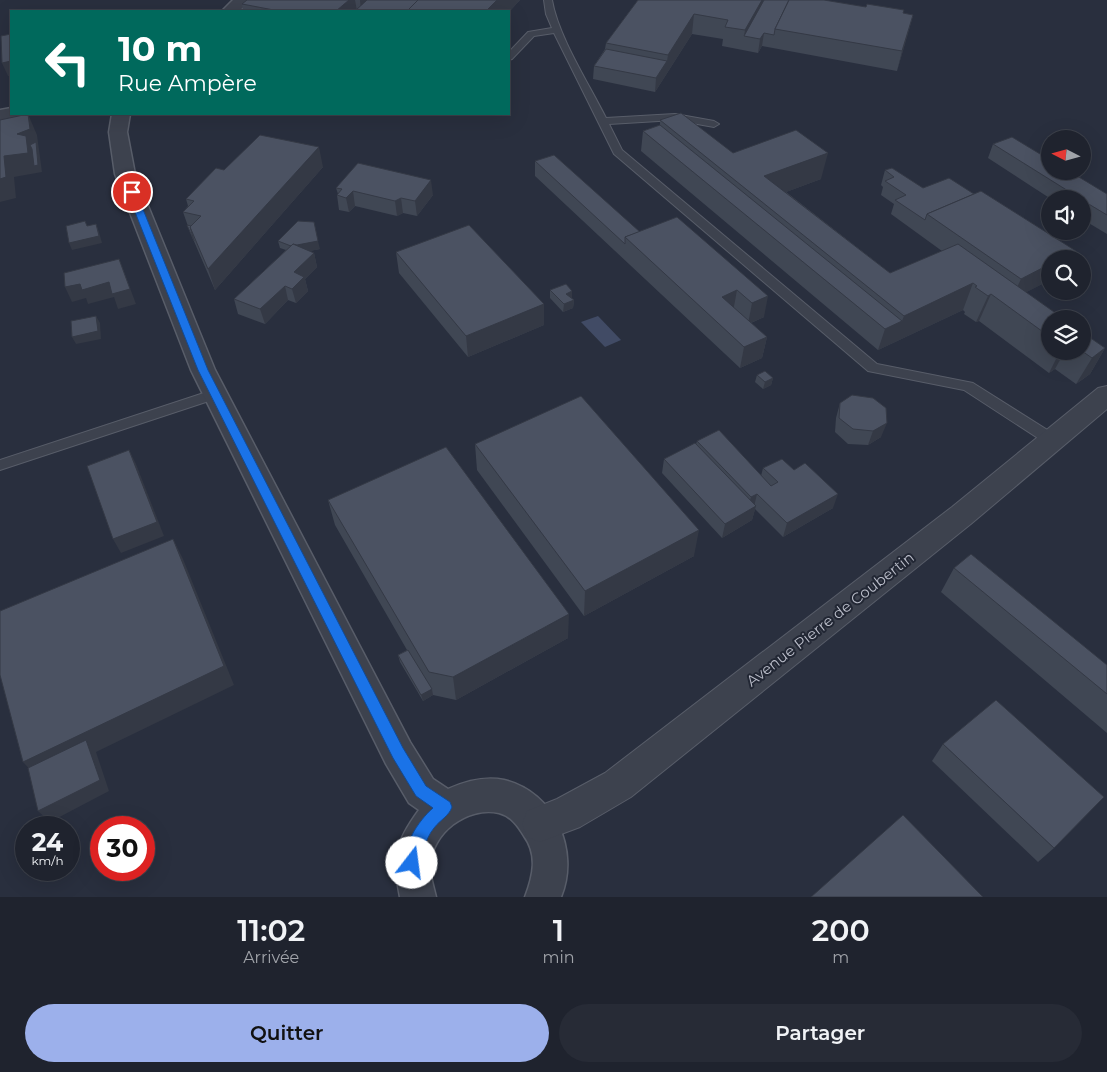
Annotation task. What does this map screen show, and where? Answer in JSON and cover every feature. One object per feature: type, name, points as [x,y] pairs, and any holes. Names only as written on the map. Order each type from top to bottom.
[{"type":"street","points":[[231,10],[243,0]]},
{"type":"street","points":[[121,115],[118,132],[125,174],[203,370],[398,753],[421,791],[445,807]]},
{"type":"street","name":"Avenue Pierre de Coubertin","points":[[540,824],[567,814],[618,785],[962,515],[1107,395]]},
{"type":"street","points":[[418,897],[413,886],[412,863],[417,841],[429,822],[445,807],[465,797],[486,794],[507,798],[526,808],[540,824],[550,846],[552,870],[543,897]]},
{"type":"lane","points":[[548,0],[550,14],[557,30],[618,152],[874,368],[968,386],[1052,440]]},
{"type":"lane","points":[[510,56],[531,34],[557,30]]},
{"type":"lane","points":[[602,121],[675,117],[714,124]]},
{"type":"lane","points":[[0,465],[216,394]]},
{"type":"water","points":[[598,316],[621,340],[605,347],[581,322]]},
{"type":"building","points":[[247,0],[349,0],[337,10],[274,10],[242,4]]},
{"type":"building","points":[[367,0],[418,0],[408,10],[356,10]]},
{"type":"building","points":[[418,0],[497,0],[487,10],[408,10]]},
{"type":"building","points":[[638,0],[762,0],[745,30],[725,27],[728,20],[694,14],[668,55],[606,43]]},
{"type":"building","points":[[764,0],[789,0],[774,35],[764,33],[760,39],[744,36]]},
{"type":"building","points":[[789,0],[824,0],[866,7],[867,4],[904,10],[903,13],[913,15],[902,51],[775,29]]},
{"type":"building","points":[[10,34],[10,61],[2,63],[1,36]]},
{"type":"building","points":[[606,49],[667,61],[656,78],[594,66]]},
{"type":"building","points":[[681,113],[733,153],[796,130],[828,153],[764,176],[890,273],[958,244],[1051,310],[1041,310],[1041,330],[991,294],[988,296],[975,287],[977,286],[973,283],[904,316],[660,120]]},
{"type":"building","points":[[28,115],[30,129],[17,134],[26,136],[28,153],[4,156],[6,177],[0,179],[0,120]]},
{"type":"building","points":[[660,125],[902,321],[885,329],[643,131]]},
{"type":"building","points":[[260,135],[319,147],[208,269],[190,227],[201,216],[183,212],[194,201],[186,199],[216,168],[224,170]]},
{"type":"building","points":[[1012,137],[1041,155],[1041,174],[993,144]]},
{"type":"building","points":[[36,142],[38,165],[34,166],[30,145]]},
{"type":"building","points":[[554,155],[640,232],[625,237],[625,244],[535,161]]},
{"type":"building","points":[[358,163],[431,180],[415,201],[401,198],[395,201],[353,191],[346,198],[337,195],[342,189],[336,188]]},
{"type":"building","points":[[892,168],[923,188],[949,178],[974,194],[927,214],[925,220],[895,200],[906,195],[885,181],[894,177],[885,170]]},
{"type":"building","points":[[1051,180],[1084,180],[1107,194],[1107,215],[1091,205],[1091,190],[1067,190]]},
{"type":"building","points":[[981,191],[1041,229],[1041,240],[1059,240],[1074,250],[1041,250],[1041,269],[1021,279],[927,214]]},
{"type":"building","points":[[677,217],[768,296],[752,303],[737,290],[722,297],[767,337],[744,347],[625,237]]},
{"type":"building","points":[[85,221],[87,226],[96,224],[99,236],[69,243],[66,226]]},
{"type":"building","points":[[298,221],[314,222],[318,241],[293,244],[291,246],[278,241]]},
{"type":"building","points":[[187,225],[191,226],[194,241]]},
{"type":"building","points":[[469,225],[544,304],[466,336],[396,252]]},
{"type":"building","points":[[293,244],[314,253],[294,272],[304,277],[292,289],[285,286],[260,309],[234,299]]},
{"type":"building","points":[[119,259],[130,289],[112,294],[109,282],[82,290],[80,284],[65,287],[64,273]]},
{"type":"building","points":[[566,284],[572,291],[566,294],[574,300],[564,304],[550,290]]},
{"type":"building","points":[[96,316],[98,331],[72,337],[71,321]]},
{"type":"building","points":[[1091,338],[1105,348],[1091,357]]},
{"type":"building","points":[[765,371],[773,378],[765,382],[757,375]]},
{"type":"building","points":[[852,395],[873,398],[886,408],[887,423],[873,431],[853,429],[839,418],[840,403]]},
{"type":"building","points":[[581,396],[699,530],[585,591],[475,444]]},
{"type":"building","points":[[719,430],[771,486],[778,482],[763,468],[782,459],[794,470],[805,463],[838,494],[787,523],[757,494],[751,497],[697,441]]},
{"type":"building","points":[[695,443],[756,506],[725,524],[664,459]]},
{"type":"building","points":[[446,447],[569,614],[453,677],[429,672],[328,500]]},
{"type":"building","points":[[129,450],[157,522],[113,539],[87,466]]},
{"type":"building","points":[[173,539],[224,666],[23,762],[0,675],[0,611]]},
{"type":"building","points":[[971,554],[1107,665],[1107,694],[954,568]]},
{"type":"building","points":[[408,650],[432,689],[421,695],[398,655]]},
{"type":"building","points":[[996,700],[1104,797],[1054,848],[943,744]]},
{"type":"building","points":[[86,740],[100,780],[38,811],[28,768]]},
{"type":"building","points":[[903,815],[983,897],[811,897]]},
{"type":"route","points":[[132,192],[203,370],[398,753],[421,791],[445,807],[429,822],[417,841],[412,863]]}]
